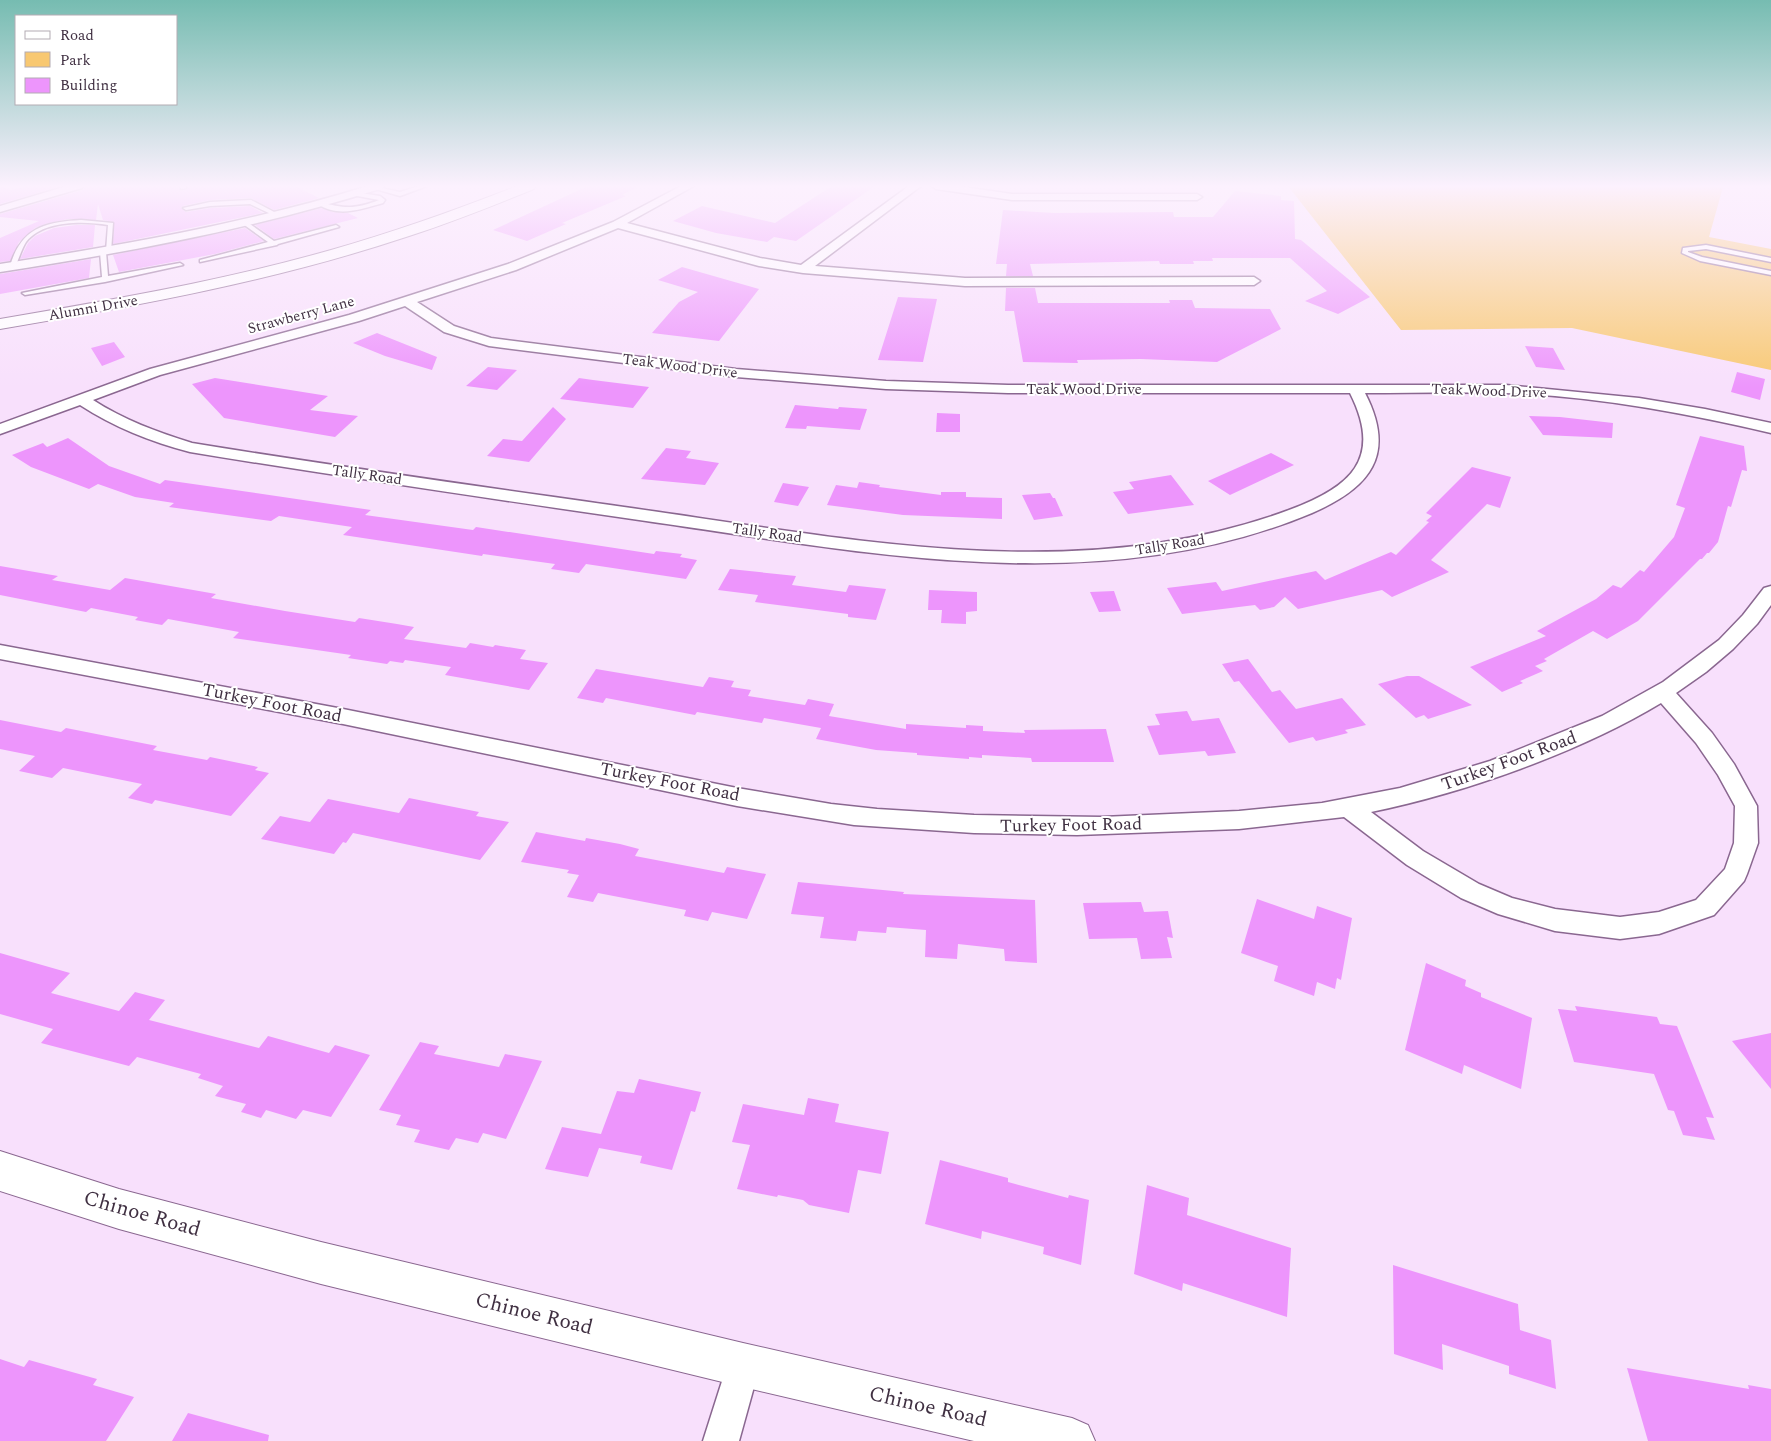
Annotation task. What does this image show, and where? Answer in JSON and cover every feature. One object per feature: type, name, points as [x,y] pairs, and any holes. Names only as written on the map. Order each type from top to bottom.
[{"type":"main road","name":"Alumni Drive","points":[[0,324],[153,297],[284,267],[331,253]]},
{"type":"main road","name":"Chinoe Road","points":[[2,1174],[119,1209],[321,1263],[743,1365],[1072,1441]]},
{"type":"street","points":[[0,268],[92,253]]},
{"type":"street","name":"Strawberry Lane","points":[[0,430],[82,398],[164,370],[407,301],[519,264],[545,253]]},
{"type":"street","points":[[726,253],[759,262],[803,269],[965,282],[1254,282]]},
{"type":"street","points":[[803,269],[824,253]]},
{"type":"street","name":"Teak Wood Drive","points":[[407,301],[449,329],[489,342],[789,378],[886,385],[988,389],[1506,389],[1556,393],[1649,405],[1771,428]]},
{"type":"street","name":"Tally Road","points":[[82,398],[111,418],[151,435],[190,447],[868,548],[993,557],[1087,555],[1175,545],[1236,533],[1296,513],[1329,499],[1344,490],[1363,471],[1370,459],[1372,443],[1371,426],[1355,389]]},
{"type":"street","name":"Turkey Foot Road","points":[[0,652],[410,729],[739,796],[838,814],[1005,827],[1193,823],[1280,816],[1348,807],[1450,783],[1509,764],[1582,735],[1630,711],[1682,680],[1737,635],[1756,615],[1771,592]]},
{"type":"street","points":[[1348,807],[1415,858],[1470,891],[1506,907],[1555,920],[1620,928],[1659,923],[1704,908],[1735,874],[1746,843],[1746,806],[1726,770],[1704,738],[1663,692]]},
{"type":"street","points":[[721,1441],[743,1365]]},
{"type":"lane","points":[[13,266],[18,253]]},
{"type":"lane","points":[[105,280],[106,253]]},
{"type":"lane","points":[[202,262],[237,253]]},
{"type":"lane","points":[[1686,253],[1700,259],[1771,273]]},
{"type":"lane","points":[[1741,253],[1771,260]]},
{"type":"lane","points":[[25,293],[180,266]]},
{"type":"green space","points":[[1341,253],[1771,253],[1771,370],[1572,328],[1401,330]]},
{"type":"building","points":[[0,253],[14,253],[10,261],[0,262]]},
{"type":"building","points":[[23,253],[55,253],[20,259]]},
{"type":"building","points":[[122,253],[218,253],[119,272],[113,255]]},
{"type":"building","points":[[997,253],[1317,253],[1370,297],[1338,314],[1305,301],[1327,291],[1290,258],[1212,258],[1213,261],[1193,261],[1194,264],[1160,264],[1159,261],[1030,264],[1033,276],[1006,276],[1007,264],[996,264]]},
{"type":"building","points":[[91,259],[89,278],[0,294],[0,274]]},
{"type":"building","points":[[682,267],[759,289],[719,341],[652,333],[679,302],[698,292],[658,280]]},
{"type":"building","points":[[1006,288],[1035,288],[1038,303],[1170,303],[1169,300],[1192,300],[1195,308],[1270,309],[1281,329],[1217,362],[1141,359],[1077,360],[1078,363],[1023,362],[1014,311],[1005,311]]},
{"type":"building","points":[[898,297],[937,299],[923,362],[878,360]]},
{"type":"building","points":[[377,333],[437,357],[432,370],[385,356],[353,343]]},
{"type":"building","points":[[114,342],[125,357],[102,366],[91,348]]},
{"type":"building","points":[[1525,346],[1553,348],[1565,370],[1536,367]]},
{"type":"building","points":[[488,367],[517,370],[497,390],[466,386]]},
{"type":"building","points":[[1737,372],[1765,379],[1760,400],[1731,392]]},
{"type":"building","points":[[215,378],[328,396],[310,410],[358,416],[335,437],[224,418],[192,384]]},
{"type":"building","points":[[579,378],[649,387],[633,408],[560,399]]},
{"type":"building","points":[[795,405],[838,409],[839,407],[867,409],[860,430],[807,426],[806,429],[785,428]]},
{"type":"building","points":[[553,407],[566,419],[529,462],[487,456],[503,439],[522,441]]},
{"type":"building","points":[[937,413],[960,414],[960,432],[936,432]]},
{"type":"building","points":[[1529,416],[1560,417],[1613,423],[1612,438],[1543,435]]},
{"type":"building","points":[[1700,436],[1744,446],[1747,471],[1742,470],[1731,507],[1728,506],[1718,542],[1709,553],[1700,559],[1638,621],[1607,639],[1593,631],[1544,659],[1547,661],[1535,666],[1543,671],[1520,681],[1523,683],[1502,692],[1470,667],[1546,636],[1537,631],[1596,599],[1613,585],[1621,588],[1640,570],[1644,572],[1674,537],[1685,508],[1676,505]]},
{"type":"building","points":[[68,438],[109,466],[160,484],[165,480],[371,510],[365,515],[473,530],[476,527],[654,554],[656,551],[682,554],[680,557],[697,560],[686,579],[586,564],[579,573],[551,569],[555,564],[483,554],[482,556],[343,535],[352,527],[279,516],[271,521],[169,507],[174,503],[135,497],[98,484],[89,489],[31,467],[12,455],[43,443],[47,447]]},
{"type":"building","points":[[666,448],[691,451],[686,458],[719,463],[705,485],[641,479]]},
{"type":"building","points":[[1271,453],[1294,465],[1230,495],[1208,481]]},
{"type":"building","points":[[1472,467],[1511,477],[1500,508],[1487,504],[1431,560],[1449,572],[1392,597],[1382,590],[1298,609],[1285,597],[1274,607],[1260,610],[1255,605],[1182,614],[1167,588],[1216,582],[1222,591],[1316,571],[1325,580],[1391,552],[1396,555],[1429,522],[1426,521],[1432,516],[1426,513]]},
{"type":"building","points":[[1171,475],[1194,505],[1128,514],[1113,492],[1134,489],[1129,482]]},
{"type":"building","points":[[859,482],[880,485],[879,487],[941,495],[941,492],[966,492],[966,497],[1002,498],[1002,519],[903,515],[827,505],[836,485],[857,488]]},
{"type":"building","points":[[783,483],[809,487],[798,506],[774,502]]},
{"type":"building","points":[[1050,493],[1055,498],[1063,516],[1034,520],[1022,495]]},
{"type":"building","points":[[0,566],[58,576],[52,580],[110,590],[125,578],[216,594],[211,598],[285,611],[355,622],[359,618],[414,627],[404,639],[466,648],[470,643],[526,650],[520,659],[548,663],[529,690],[445,675],[451,667],[405,660],[403,663],[390,661],[387,664],[348,658],[351,655],[233,638],[239,632],[168,619],[162,625],[135,620],[138,617],[91,608],[86,612],[0,595]]},
{"type":"building","points":[[730,569],[796,576],[792,585],[846,592],[849,585],[886,589],[876,620],[848,617],[848,614],[755,602],[758,595],[718,590]]},
{"type":"building","points":[[929,590],[977,592],[977,611],[966,612],[966,624],[941,623],[942,610],[928,610]]},
{"type":"building","points":[[1114,591],[1121,611],[1099,612],[1090,592]]},
{"type":"building","points":[[1248,659],[1272,692],[1280,690],[1296,709],[1342,698],[1366,725],[1345,730],[1348,733],[1316,741],[1313,737],[1289,743],[1239,681],[1234,682],[1222,664]]},
{"type":"building","points":[[596,669],[703,687],[709,677],[734,681],[731,687],[751,690],[748,696],[805,705],[808,699],[834,704],[829,716],[906,729],[906,724],[966,728],[966,725],[983,726],[983,731],[1025,733],[1024,730],[1106,729],[1114,762],[1032,762],[1031,758],[982,755],[982,758],[969,757],[969,759],[917,755],[917,753],[876,750],[816,739],[821,728],[764,718],[762,723],[697,712],[695,715],[606,698],[603,703],[577,698]]},
{"type":"building","points":[[1407,676],[1419,676],[1472,705],[1428,719],[1424,715],[1416,718],[1378,684]]},
{"type":"building","points":[[1187,711],[1192,721],[1219,718],[1236,753],[1208,756],[1205,751],[1159,755],[1147,726],[1160,725],[1155,714]]},
{"type":"building","points":[[0,720],[61,732],[66,728],[157,746],[153,750],[207,760],[210,757],[258,767],[255,770],[269,773],[231,816],[155,800],[152,804],[128,798],[142,784],[63,768],[52,778],[19,771],[35,756],[0,749]]},
{"type":"building","points":[[409,798],[479,812],[476,816],[509,822],[480,860],[353,833],[346,843],[343,842],[334,854],[261,839],[280,816],[310,822],[328,799],[399,813]]},
{"type":"building","points":[[536,832],[585,841],[586,838],[620,844],[639,849],[635,856],[724,873],[727,867],[766,874],[747,919],[712,912],[708,921],[684,916],[686,910],[598,893],[593,902],[567,897],[579,875],[567,873],[569,870],[521,862]]},
{"type":"building","points":[[798,882],[904,892],[903,894],[1035,900],[1037,963],[1005,961],[1004,949],[958,944],[957,959],[925,957],[926,930],[887,927],[886,933],[858,931],[856,941],[820,938],[824,917],[791,914]]},
{"type":"building","points":[[1257,899],[1314,919],[1317,906],[1352,918],[1341,980],[1337,978],[1335,989],[1317,982],[1314,996],[1274,981],[1278,966],[1241,953]]},
{"type":"building","points":[[1141,902],[1144,912],[1168,911],[1173,938],[1167,937],[1172,958],[1141,959],[1137,938],[1089,939],[1083,903]]},
{"type":"building","points":[[0,953],[70,973],[51,993],[119,1011],[135,992],[165,1000],[149,1020],[259,1048],[268,1036],[329,1053],[335,1045],[370,1055],[331,1117],[303,1110],[296,1119],[266,1110],[261,1118],[241,1112],[246,1104],[215,1096],[223,1086],[198,1078],[201,1074],[137,1057],[129,1066],[41,1043],[53,1029],[0,1014]]},
{"type":"building","points":[[1426,963],[1466,980],[1465,986],[1481,993],[1481,997],[1532,1018],[1521,1089],[1464,1065],[1462,1074],[1405,1050]]},
{"type":"building","points":[[1575,1006],[1657,1017],[1660,1024],[1677,1026],[1714,1118],[1706,1117],[1715,1140],[1683,1135],[1674,1111],[1668,1110],[1654,1074],[1574,1062],[1558,1009],[1577,1011]]},
{"type":"building","points":[[1771,1033],[1771,1089],[1732,1041]]},
{"type":"building","points":[[420,1042],[439,1046],[434,1054],[499,1067],[505,1054],[542,1061],[506,1139],[483,1133],[478,1143],[456,1138],[449,1150],[414,1142],[420,1130],[396,1125],[401,1115],[379,1110]]},
{"type":"building","points":[[639,1079],[701,1092],[695,1112],[691,1111],[672,1170],[640,1163],[642,1156],[599,1148],[588,1177],[545,1169],[562,1127],[601,1134],[617,1091],[634,1093]]},
{"type":"building","points":[[808,1098],[839,1104],[835,1122],[889,1132],[881,1174],[858,1170],[849,1213],[809,1205],[803,1200],[737,1189],[750,1145],[732,1142],[743,1104],[804,1115]]},
{"type":"building","points":[[940,1160],[1008,1178],[1008,1182],[1068,1198],[1069,1195],[1089,1200],[1081,1265],[1043,1254],[1044,1247],[982,1231],[981,1239],[925,1224]]},
{"type":"building","points":[[1147,1185],[1189,1198],[1187,1215],[1291,1248],[1287,1317],[1183,1283],[1182,1291],[1134,1274]]},
{"type":"building","points":[[1393,1265],[1518,1304],[1520,1330],[1551,1340],[1556,1389],[1509,1374],[1509,1366],[1442,1344],[1443,1370],[1394,1354]]},
{"type":"building","points":[[0,1359],[24,1367],[29,1360],[97,1379],[93,1385],[134,1397],[106,1441],[0,1441]]},
{"type":"building","points":[[1627,1368],[1749,1389],[1748,1385],[1771,1389],[1771,1441],[1648,1441]]},
{"type":"building","points":[[188,1413],[269,1435],[268,1441],[172,1441]]}]
